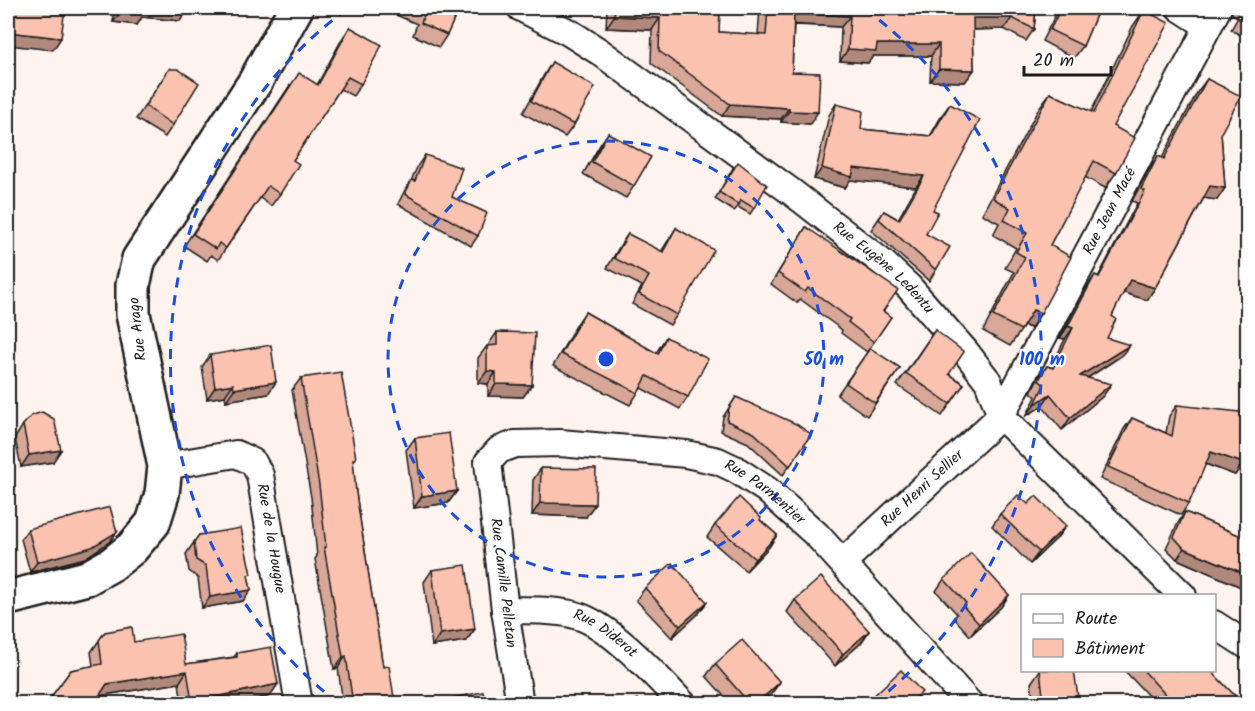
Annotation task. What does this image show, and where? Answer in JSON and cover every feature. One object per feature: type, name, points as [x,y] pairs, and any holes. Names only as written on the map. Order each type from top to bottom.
[{"type":"street","name":"Rue Arago","points":[[8,598],[87,578],[112,564],[132,548],[153,523],[162,494],[165,466],[133,314],[133,285],[139,259],[255,82],[296,8]]},
{"type":"street","name":"Rue Eugène Ledentu","points":[[521,8],[570,33],[600,52],[793,193],[883,263],[933,313],[988,381],[1001,416],[1181,594]]},
{"type":"street","points":[[1180,8],[1213,17]]},
{"type":"street","name":"Rue Jean Macé","points":[[1001,416],[1213,17]]},
{"type":"street","name":"Rue Henri Sellier","points":[[843,562],[1001,416]]},
{"type":"street","name":"Rue Parmentier","points":[[488,462],[499,450],[515,444],[560,443],[686,454],[718,461],[767,489],[843,562],[970,704]]},
{"type":"street","name":"Rue de la Hougue","points":[[165,466],[236,454],[253,462],[260,475],[299,704]]},
{"type":"street","name":"Rue Camille Pelletan","points":[[488,462],[505,610],[520,704]]},
{"type":"street","name":"Rue Diderot","points":[[505,610],[576,615],[600,629],[638,657],[683,704]]},
{"type":"street","points":[[1216,625],[1248,646]]},
{"type":"building","points":[[8,8],[65,8],[61,38],[8,32]]},
{"type":"building","points":[[122,8],[146,8],[145,13],[122,10]]},
{"type":"building","points":[[415,8],[459,8],[447,35],[421,23],[425,12]]},
{"type":"building","points":[[615,8],[720,8],[719,32],[766,35],[768,8],[1036,8],[1034,29],[1012,18],[973,18],[974,70],[939,69],[939,44],[877,44],[876,51],[848,49],[850,16],[794,13],[792,72],[820,73],[818,112],[730,104],[659,51],[660,18],[614,16]]},
{"type":"building","points":[[1061,8],[1099,8],[1083,46],[1050,30]]},
{"type":"building","points":[[1245,8],[1248,8],[1248,23],[1239,19]]},
{"type":"building","points":[[1144,10],[1169,23],[1113,126],[1135,138],[1116,173],[1094,161],[1050,245],[1071,257],[1041,313],[1033,310],[1021,330],[993,316],[1025,257],[1016,252],[1027,233],[1004,220],[1010,208],[993,198],[1050,93],[1094,113]]},
{"type":"building","points":[[350,27],[382,45],[361,84],[348,77],[293,160],[299,164],[280,194],[268,186],[226,248],[219,243],[216,249],[193,234],[299,73],[318,85]]},
{"type":"building","points":[[552,62],[595,87],[574,125],[531,101]]},
{"type":"building","points":[[169,69],[178,69],[199,83],[173,125],[145,106]]},
{"type":"building","points":[[1207,79],[1241,96],[1221,133],[1225,188],[1210,186],[1155,288],[1130,280],[1112,316],[1116,319],[1107,338],[1130,345],[1080,376],[1111,384],[1070,418],[1050,394],[1035,404],[1044,385],[1039,380],[1047,366],[1053,368],[1073,328],[1068,326],[1095,275],[1099,277],[1145,191],[1141,189],[1158,156],[1164,159]]},
{"type":"building","points":[[836,104],[863,111],[861,129],[931,136],[950,104],[980,120],[933,210],[938,212],[926,234],[950,247],[936,270],[879,219],[884,211],[899,220],[924,176],[854,168],[852,177],[822,168]]},
{"type":"building","points":[[608,133],[651,157],[634,186],[592,162]]},
{"type":"building","points":[[425,155],[462,168],[452,197],[487,213],[478,236],[405,194],[412,180],[415,181]]},
{"type":"building","points":[[738,162],[767,185],[754,208],[741,200],[739,205],[719,192]]},
{"type":"building","points":[[806,227],[898,290],[883,311],[891,317],[874,342],[848,322],[850,319],[808,288],[805,292],[778,273]]},
{"type":"building","points":[[676,228],[714,250],[677,315],[639,294],[649,276],[614,258],[628,234],[663,252]]},
{"type":"building","points":[[585,312],[658,354],[666,337],[708,359],[688,397],[647,376],[638,393],[561,354]]},
{"type":"building","points":[[935,330],[964,352],[949,374],[964,384],[950,404],[906,373]]},
{"type":"building","points":[[497,332],[535,333],[532,385],[496,384],[496,372],[487,371],[487,346],[497,345]]},
{"type":"building","points":[[271,345],[276,382],[234,389],[233,384],[215,387],[210,355]]},
{"type":"building","points":[[870,348],[900,368],[875,403],[846,383]]},
{"type":"building","points":[[341,372],[356,458],[353,459],[356,493],[383,667],[389,666],[395,704],[353,704],[346,656],[343,657],[324,547],[326,547],[319,485],[301,378]]},
{"type":"building","points":[[736,397],[796,424],[811,434],[790,466],[754,433],[727,421],[729,408]]},
{"type":"building","points":[[1177,405],[1248,413],[1248,452],[1243,463],[1211,452],[1189,503],[1108,467],[1132,418],[1172,436]]},
{"type":"building","points":[[42,412],[54,419],[61,450],[29,455],[23,425],[31,416]]},
{"type":"building","points":[[449,433],[457,491],[422,496],[415,438]]},
{"type":"building","points":[[541,468],[596,469],[595,504],[540,503]]},
{"type":"building","points":[[1018,495],[1028,504],[1036,496],[1066,526],[1039,552],[1000,514]]},
{"type":"building","points":[[739,497],[777,535],[755,559],[715,525]]},
{"type":"building","points":[[110,507],[117,532],[92,547],[37,562],[28,529]]},
{"type":"building","points":[[1185,512],[1248,539],[1248,575],[1184,548],[1174,537]]},
{"type":"building","points":[[241,528],[251,574],[248,575],[251,590],[210,597],[206,566],[196,560],[194,542],[199,535]]},
{"type":"building","points":[[971,553],[1009,595],[979,624],[963,606],[966,603],[944,579]]},
{"type":"building","points":[[672,563],[707,602],[680,626],[645,588]]},
{"type":"building","points":[[466,565],[475,629],[440,634],[432,570]]},
{"type":"building","points":[[821,577],[869,631],[843,654],[795,600]]},
{"type":"building","points":[[132,627],[134,642],[181,634],[186,664],[237,657],[237,653],[271,647],[278,684],[192,702],[187,671],[107,684],[94,704],[51,704],[48,701],[71,670],[102,664],[99,640],[105,632]]},
{"type":"building","points":[[742,640],[780,682],[756,704],[750,704],[715,664]]},
{"type":"building","points":[[901,670],[922,692],[917,697],[923,704],[871,704],[868,701]]},
{"type":"building","points":[[1040,672],[1074,672],[1079,704],[1044,704]]},
{"type":"building","points":[[1145,672],[1212,672],[1242,703],[1248,698],[1248,704],[1174,704]]},
{"type":"building","points":[[483,692],[485,704],[448,704],[447,699]]},
{"type":"building","points":[[637,699],[639,704],[627,704]]}]
